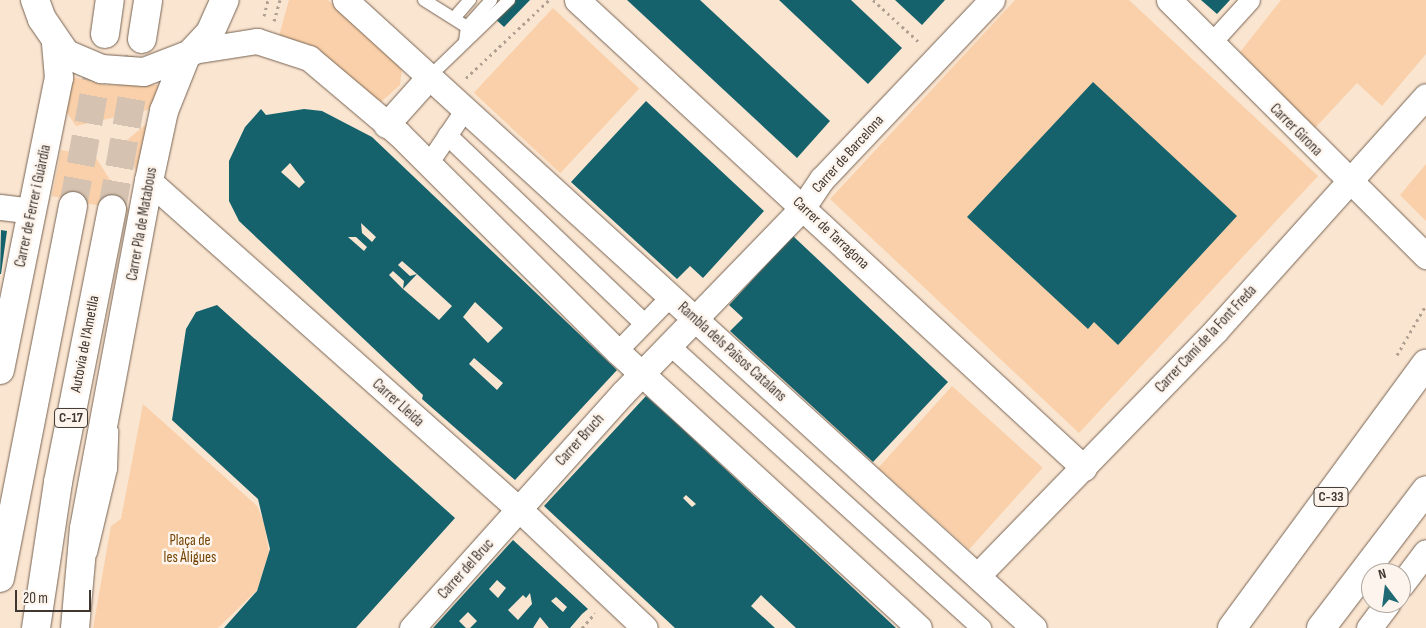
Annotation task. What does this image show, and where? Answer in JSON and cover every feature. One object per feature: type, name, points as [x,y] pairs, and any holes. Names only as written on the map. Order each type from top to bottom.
[{"type":"main road","points":[[35,0],[56,43],[83,62],[123,73],[164,67],[190,53],[210,34],[225,0]]},
{"type":"main road","points":[[105,34],[110,0]]},
{"type":"main road","points":[[142,39],[148,0]]},
{"type":"main road","name":"Carrer de Ferrer i Guàrdia","points":[[0,370],[59,78],[56,43]]},
{"type":"main road","name":"Carrer Pla de Matabous","points":[[75,628],[80,578],[109,396],[149,181],[164,111],[190,53]]},
{"type":"main road","name":"C-17","points":[[0,578],[73,206]]},
{"type":"main road","name":"Autovia de l'Ametlla","points":[[36,628],[58,482],[112,209]]},
{"type":"main road","name":"C-33","points":[[1232,628],[1426,364]]},
{"type":"main road","points":[[1321,628],[1426,490]]},
{"type":"street","name":"Rambla dels Països Catalans","points":[[345,0],[694,319],[979,574],[1034,628]]},
{"type":"street","name":"Carrer de Tarragona","points":[[577,0],[1084,468]]},
{"type":"street","name":"Carrer de Barcelona","points":[[641,373],[803,207],[822,179],[992,0]]},
{"type":"street","name":"Carrer Girona","points":[[1169,0],[1349,184],[1426,256]]},
{"type":"street","points":[[1211,43],[1250,0]]},
{"type":"street","points":[[190,53],[257,42],[309,58],[386,124],[641,373],[919,628]]},
{"type":"street","points":[[386,124],[429,77]]},
{"type":"street","name":"Carrer Camí de la Font Freda","points":[[979,574],[1084,468],[1349,184],[1426,96]]},
{"type":"street","points":[[434,155],[459,118]]},
{"type":"street","points":[[447,135],[644,324]]},
{"type":"street","name":"Carrer Lleida","points":[[149,181],[519,509],[646,628]]},
{"type":"street","points":[[0,207],[32,211]]},
{"type":"street","name":"Rambla dels Països Catalans","points":[[626,342],[662,305]]},
{"type":"street","points":[[677,352],[981,628]]},
{"type":"street","name":"Carrer Bruch","points":[[519,509],[641,373]]},
{"type":"street","name":"Carrer del Bruc","points":[[412,628],[519,509]]},
{"type":"street","points":[[1411,572],[1426,552]]},
{"type":"street","points":[[1369,628],[1380,613]]},
{"type":"lane","points":[[424,0],[455,17],[466,27]]},
{"type":"lane","points":[[455,17],[470,0]]},
{"type":"lane","points":[[465,42],[466,27],[491,0]]},
{"type":"lane","points":[[429,77],[509,0]]},
{"type":"path","points":[[273,24],[280,0]]},
{"type":"path","points":[[461,84],[549,0]]},
{"type":"path","points":[[873,0],[937,58]]},
{"type":"path","points":[[582,628],[594,615]]},
{"type":"green space","points":[[289,0],[328,0],[402,68],[400,85],[381,102],[375,102],[279,36]]},
{"type":"green space","points":[[1015,0],[1129,0],[1318,176],[1079,433],[830,199]]},
{"type":"green space","points":[[1281,0],[1426,0],[1426,54],[1382,106],[1357,83],[1315,128],[1240,52]]},
{"type":"green space","points":[[553,8],[639,88],[560,173],[474,93]]},
{"type":"green space","points":[[74,77],[105,85],[161,85],[156,108],[76,126],[66,111]]},
{"type":"green space","points":[[151,120],[140,185],[126,141]]},
{"type":"green space","points":[[61,150],[95,156],[130,212],[52,196]]},
{"type":"green space","points":[[1426,164],[1426,221],[1400,195]]},
{"type":"green space","points":[[952,386],[1043,468],[969,549],[878,468]]},
{"type":"green space","name":"Plaça de les Àligues","points":[[143,404],[257,506],[264,522],[269,552],[257,590],[218,628],[93,628],[111,526],[121,519]]},
{"type":"building","points":[[505,0],[530,0],[504,27],[491,15]]},
{"type":"building","points":[[627,0],[700,0],[830,121],[797,158]]},
{"type":"building","points":[[779,0],[851,0],[902,48],[868,84]]},
{"type":"building","points":[[895,0],[945,0],[922,25]]},
{"type":"building","points":[[1201,0],[1230,0],[1217,14]]},
{"type":"building","points":[[1093,82],[1237,216],[1118,345],[1094,322],[1088,329],[967,217]]},
{"type":"building","points":[[646,101],[764,211],[703,278],[690,266],[677,279],[571,182]]},
{"type":"building","points":[[261,109],[266,115],[304,109],[322,111],[372,137],[617,370],[515,480],[422,399],[423,395],[239,221],[229,201],[229,161],[245,127]],"holes":[[[290,163],[305,182],[299,188],[281,172]],[[361,223],[376,237],[372,242],[362,233]],[[348,237],[356,237],[367,247],[364,251]],[[402,261],[417,274],[410,276],[398,265]],[[393,271],[404,281],[403,289],[389,275]],[[417,274],[452,306],[439,320],[403,289]],[[475,302],[503,328],[488,343],[463,317]],[[474,358],[503,383],[497,390],[469,364]]]},
{"type":"building","points":[[1,230],[7,231],[0,274]]},
{"type":"building","points":[[793,236],[948,382],[873,462],[730,331],[743,318],[729,305]]},
{"type":"building","points":[[217,305],[455,518],[356,628],[224,628],[257,591],[270,549],[258,499],[172,420],[186,329],[196,312]]},
{"type":"building","points":[[646,396],[896,628],[796,628],[761,595],[751,606],[775,628],[675,628],[544,506]],"holes":[[[686,495],[696,504],[692,507],[683,498]]]},
{"type":"building","points":[[513,540],[588,609],[570,628],[549,628],[540,617],[533,628],[470,628],[477,621],[468,612],[459,621],[466,628],[433,628]],"holes":[[[497,580],[506,588],[498,598],[489,589]],[[530,593],[532,604],[518,620],[508,610],[523,595],[526,598]],[[556,597],[567,607],[563,612],[551,601]]]},
{"type":"tunnel","points":[[73,206],[105,34]]},
{"type":"tunnel","points":[[112,209],[142,39]]}]
